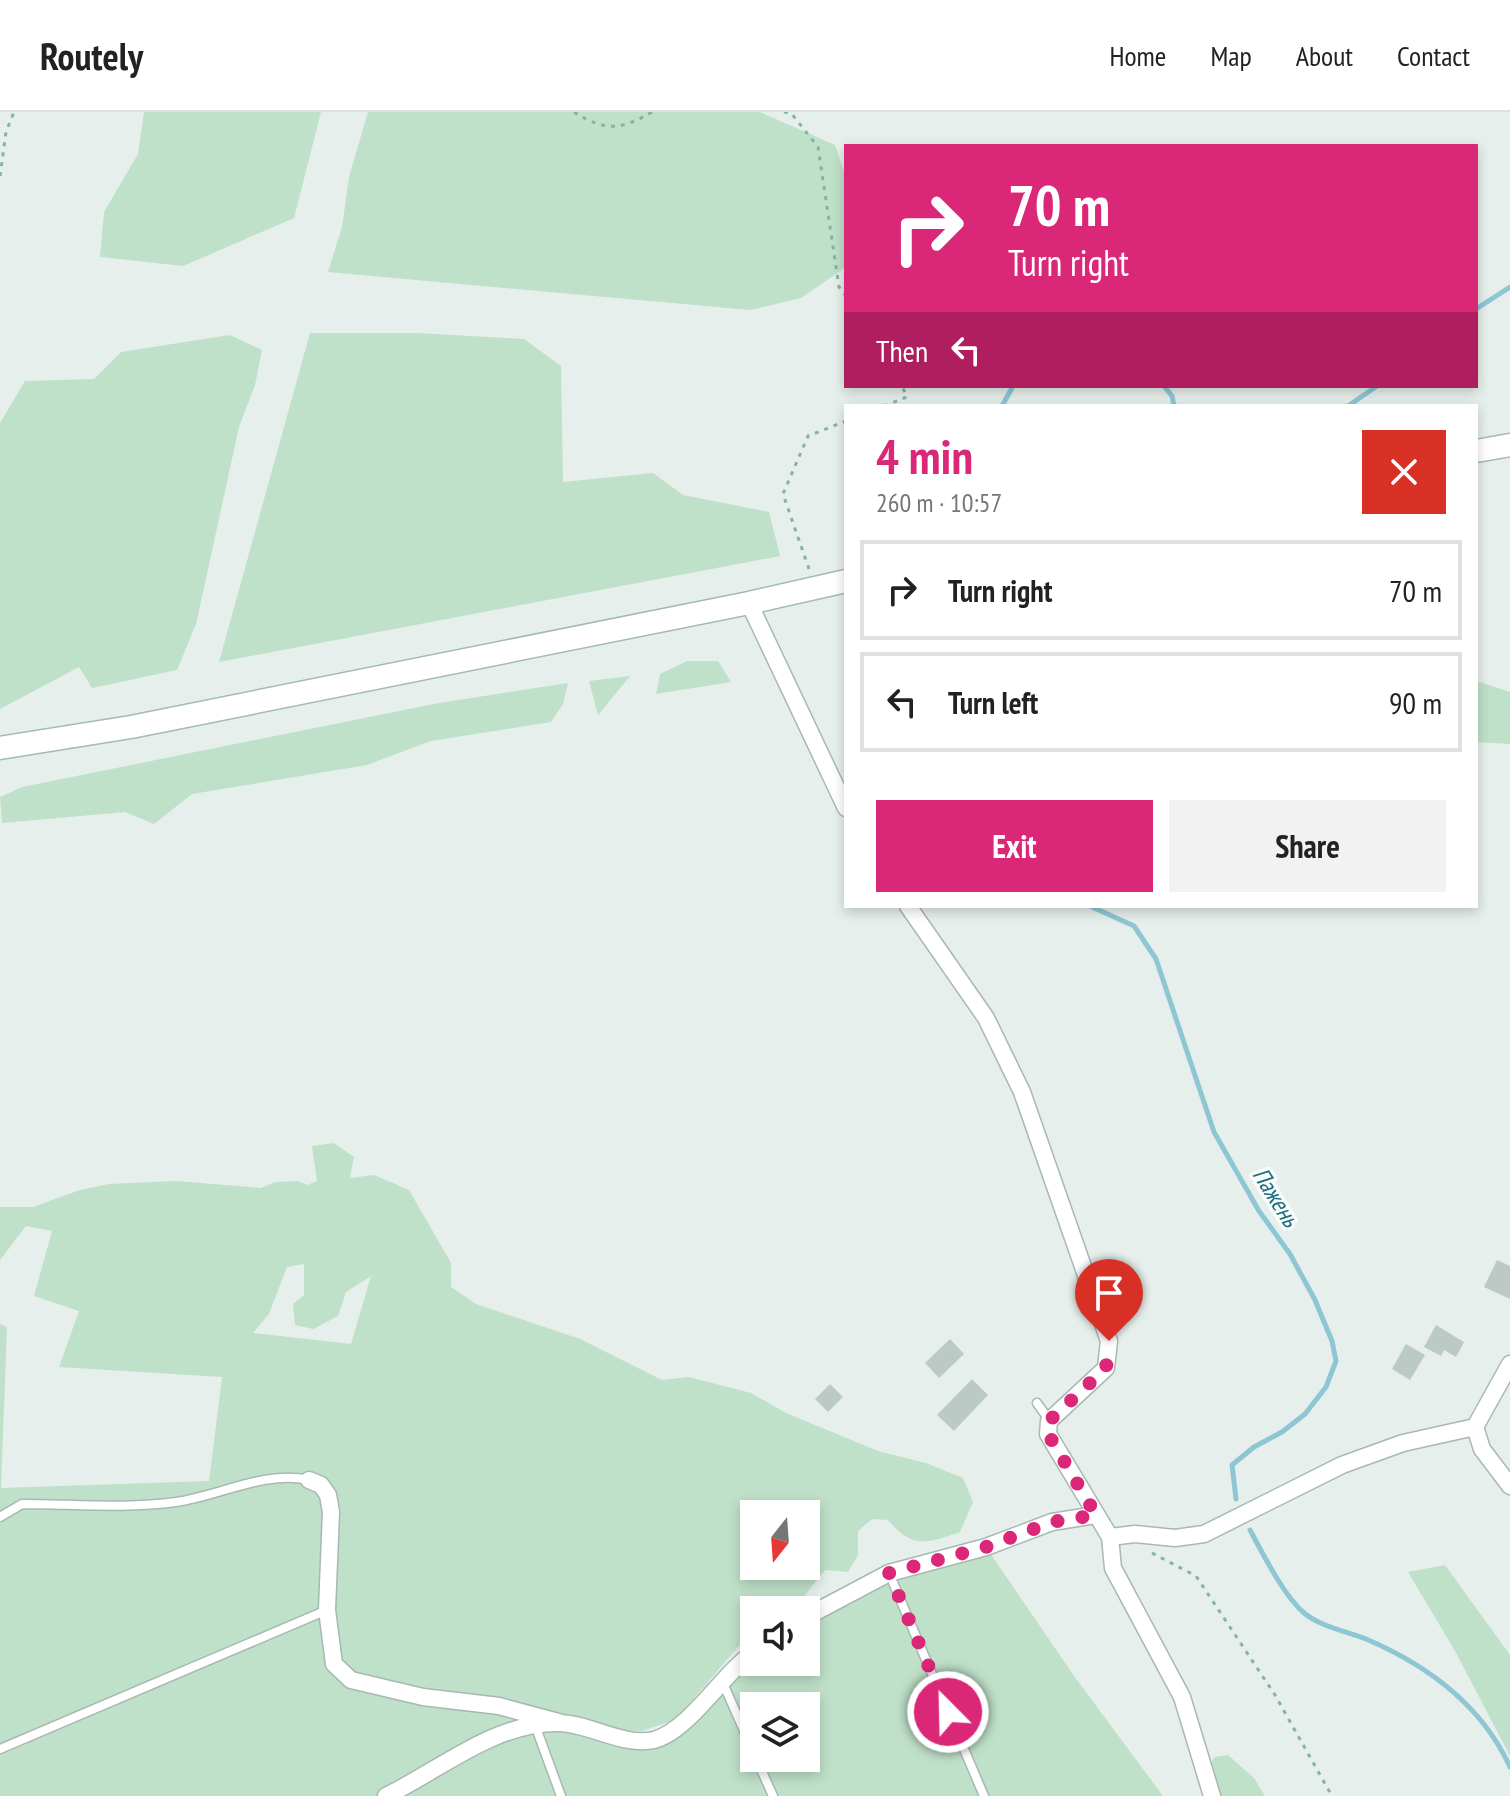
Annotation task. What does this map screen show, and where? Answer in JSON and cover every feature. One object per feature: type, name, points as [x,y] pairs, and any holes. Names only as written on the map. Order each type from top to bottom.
[{"type":"street","points":[[1478,451],[1510,445]]},
{"type":"street","points":[[0,748],[131,727],[844,581]]},
{"type":"street","points":[[749,603],[844,804]]},
{"type":"street","points":[[909,908],[986,1018],[1022,1092],[1109,1341],[1106,1368],[1049,1421],[1048,1434],[1110,1537],[1113,1568],[1182,1697],[1212,1796]]},
{"type":"street","points":[[1510,1364],[1475,1427],[1482,1449],[1510,1486]]},
{"type":"street","points":[[1110,1537],[1135,1534],[1175,1538],[1204,1534],[1342,1465],[1403,1443],[1475,1427]]},
{"type":"street","points":[[309,1480],[321,1485],[328,1495],[331,1512],[327,1610],[334,1664],[351,1680],[423,1697],[499,1706],[621,1739],[654,1740],[681,1725],[740,1662]]},
{"type":"street","points":[[820,1610],[889,1573],[986,1547],[1052,1522],[1096,1515]]},
{"type":"street","points":[[386,1796],[456,1754],[535,1724],[562,1723]]},
{"type":"lane","points":[[1037,1403],[1049,1421]]},
{"type":"lane","points":[[0,1517],[22,1504],[176,1502],[257,1482],[294,1477],[309,1480]]},
{"type":"lane","points":[[889,1573],[984,1796]]},
{"type":"lane","points":[[0,1749],[327,1610]]},
{"type":"lane","points":[[722,1681],[740,1722]]},
{"type":"lane","points":[[535,1724],[561,1796]]},
{"type":"lane","points":[[762,1772],[773,1796]]},
{"type":"path","points":[[0,176],[6,132],[14,112]]},
{"type":"path","points":[[574,112],[591,122],[626,127],[652,112]]},
{"type":"path","points":[[784,112],[791,113],[818,147],[839,287],[844,293]]},
{"type":"path","points":[[889,404],[907,397],[903,388]]},
{"type":"path","points":[[816,588],[783,494],[808,436],[844,422]]},
{"type":"path","points":[[1144,1549],[1196,1576],[1275,1695],[1332,1796]]},
{"type":"green space","points":[[144,112],[321,112],[294,218],[183,266],[100,257],[104,212],[138,154]]},
{"type":"green space","points":[[368,112],[760,112],[835,145],[844,172],[844,268],[801,298],[750,310],[328,272],[342,227],[349,177]]},
{"type":"green space","points":[[310,333],[417,333],[524,339],[561,366],[563,482],[653,473],[683,495],[769,512],[780,556],[219,662]]},
{"type":"green space","points":[[230,335],[262,350],[255,385],[239,427],[196,624],[177,670],[92,688],[79,667],[0,709],[0,423],[25,381],[94,379],[121,352]]},
{"type":"green space","points":[[687,661],[718,661],[731,682],[656,694],[660,674]]},
{"type":"green space","points":[[630,676],[598,715],[589,681]]},
{"type":"green space","points":[[568,683],[563,704],[551,722],[431,741],[367,765],[192,794],[154,824],[125,812],[2,823],[0,797],[22,787],[439,703]]},
{"type":"green space","points":[[1478,683],[1510,692],[1510,744],[1478,742]]},
{"type":"green space","points":[[334,1143],[354,1157],[350,1178],[374,1175],[409,1190],[451,1263],[451,1287],[476,1304],[580,1339],[662,1380],[689,1377],[751,1393],[786,1413],[878,1451],[926,1463],[963,1478],[973,1502],[960,1532],[929,1541],[905,1536],[888,1520],[872,1519],[858,1531],[858,1555],[848,1572],[825,1570],[820,1576],[820,1500],[740,1500],[740,1580],[817,1580],[804,1596],[740,1596],[740,1646],[675,1720],[642,1731],[626,1731],[579,1718],[536,1718],[494,1727],[562,1723],[654,1740],[740,1662],[740,1676],[820,1676],[820,1610],[889,1573],[986,1547],[1074,1676],[1163,1796],[0,1796],[0,1324],[7,1327],[1,1488],[209,1481],[222,1377],[59,1367],[79,1311],[34,1296],[52,1231],[26,1226],[0,1260],[0,1207],[33,1207],[80,1190],[109,1184],[176,1181],[261,1188],[275,1182],[298,1181],[307,1185],[317,1181],[312,1146]],"holes":[[[304,1264],[304,1295],[293,1304],[295,1325],[313,1329],[338,1316],[346,1292],[371,1276],[351,1344],[253,1333],[269,1314],[287,1267]]]},
{"type":"green space","points":[[1445,1565],[1510,1655],[1510,1756],[1455,1651],[1408,1572]]},
{"type":"green space","points":[[1228,1755],[1254,1778],[1265,1796],[1212,1796],[1205,1771],[1215,1757]]},
{"type":"building","points":[[1497,1260],[1510,1266],[1510,1299],[1484,1287]]},
{"type":"building","points":[[1436,1325],[1464,1342],[1456,1357],[1444,1350],[1441,1356],[1424,1347]]},
{"type":"building","points":[[950,1339],[964,1354],[939,1378],[925,1363]]},
{"type":"building","points":[[1406,1344],[1425,1355],[1410,1380],[1392,1369]]},
{"type":"building","points":[[972,1379],[988,1395],[954,1431],[937,1415]]},
{"type":"building","points":[[830,1384],[843,1397],[828,1412],[815,1399]]},
{"type":"waterway","name":"Пажень","points":[[1478,308],[1510,287]]},
{"type":"waterway","name":"Пажень","points":[[1003,404],[1012,388]]},
{"type":"waterway","name":"Пажень","points":[[1166,388],[1174,404]]},
{"type":"waterway","name":"Пажень","points":[[1351,404],[1374,388]]},
{"type":"waterway","name":"Пажень","points":[[1094,908],[1134,926],[1156,959],[1214,1132],[1259,1211],[1290,1254],[1315,1300],[1332,1341],[1336,1361],[1326,1387],[1305,1414],[1232,1465],[1236,1499]]},
{"type":"waterway","name":"Пажень","points":[[1250,1530],[1296,1606],[1326,1625],[1389,1649],[1431,1675],[1484,1725],[1510,1767]]},
{"type":"route","points":[[948,1712],[889,1573],[986,1547],[1052,1522],[1096,1515],[1048,1434],[1049,1421],[1106,1368],[1109,1341]]}]
